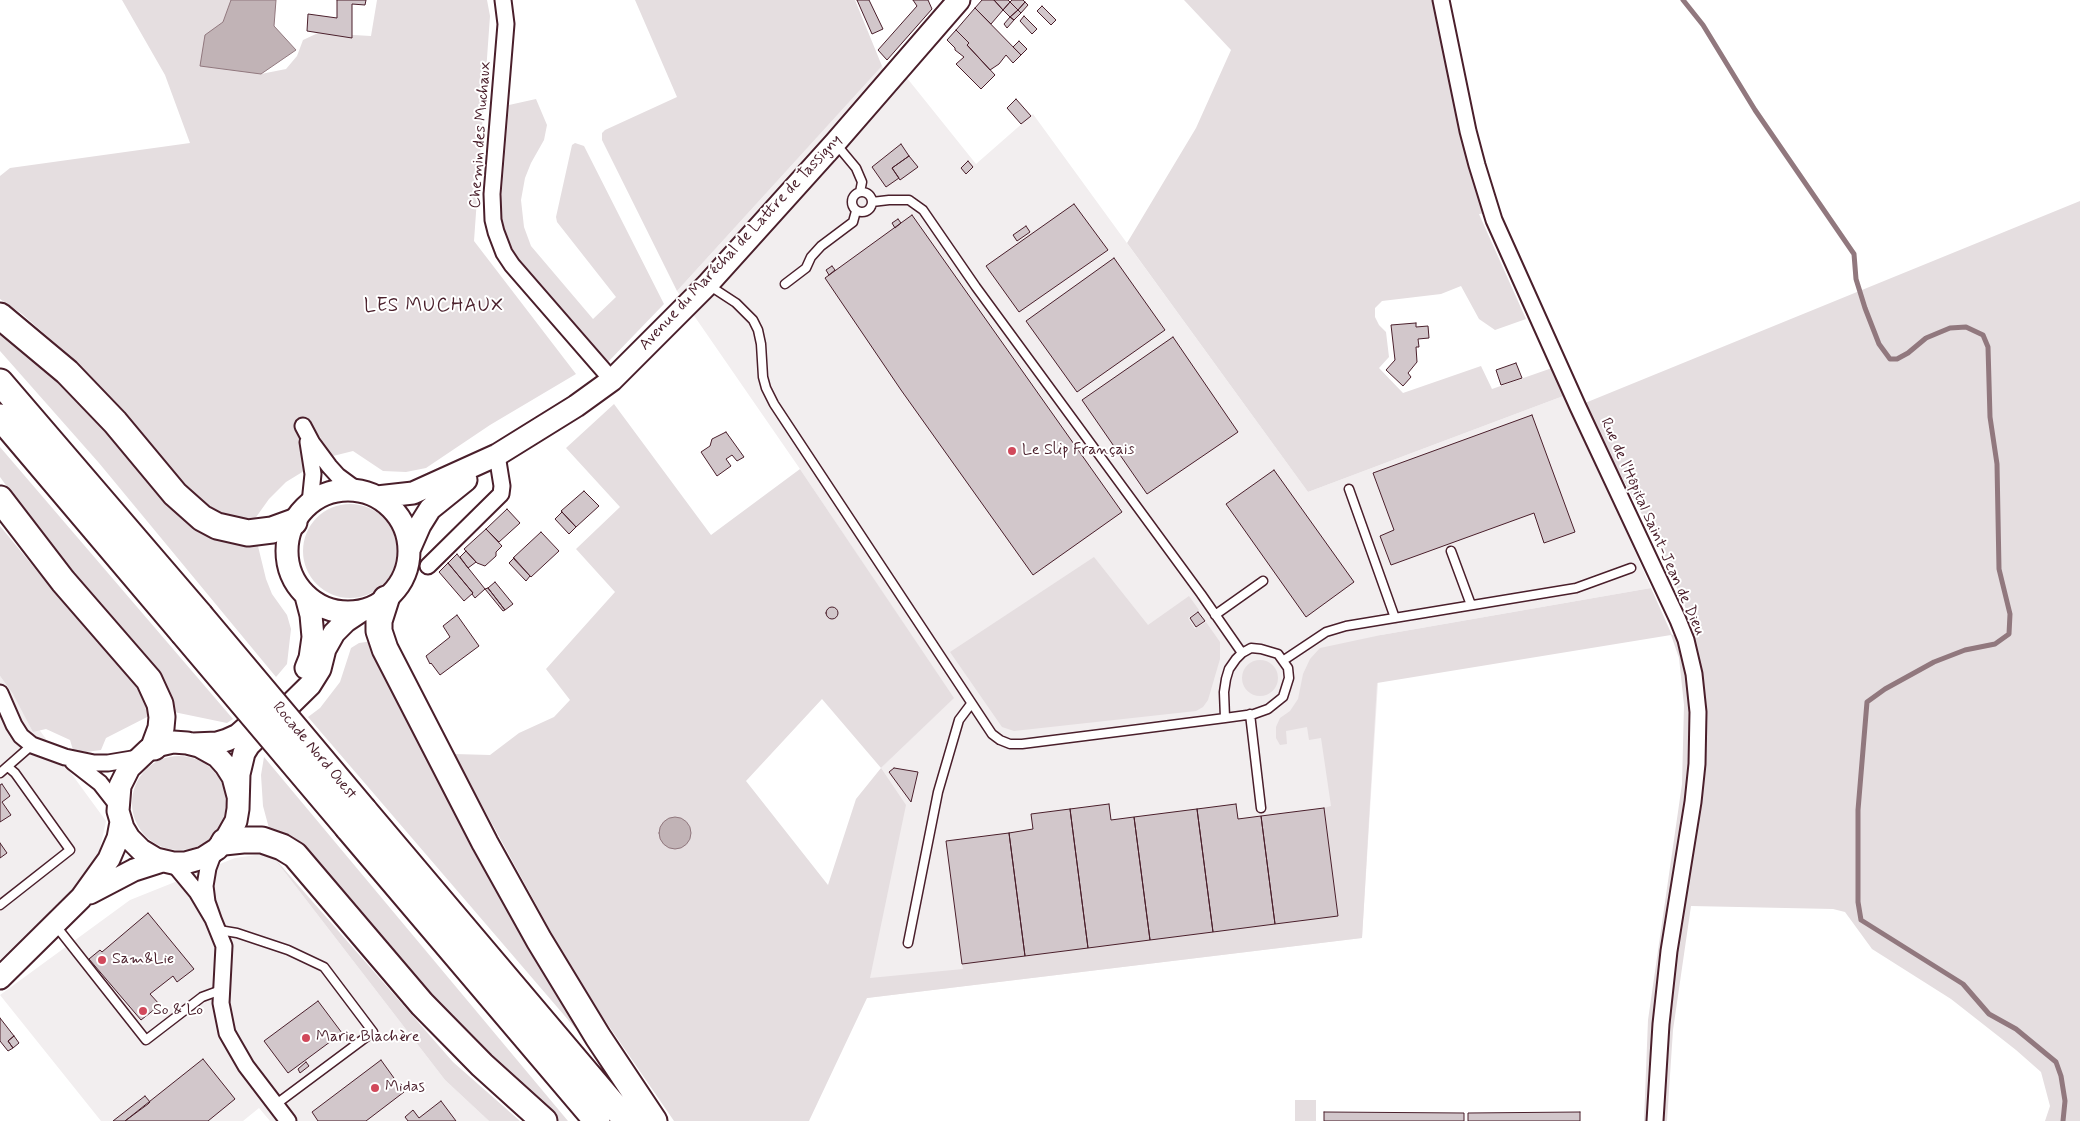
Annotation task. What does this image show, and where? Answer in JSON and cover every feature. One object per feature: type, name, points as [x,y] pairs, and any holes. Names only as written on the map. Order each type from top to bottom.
[{"type":"highway","points":[[0,316],[29,338],[67,372],[115,422],[175,494],[202,518],[217,526],[248,533],[272,530],[294,522]]},
{"type":"highway","name":"Rocade Nord Ouest","points":[[0,382],[200,615],[356,819],[597,1121]]},
{"type":"highway","name":"Rocade Nord Ouest","points":[[0,417],[183,634],[356,819],[627,1121]]},
{"type":"highway","points":[[0,499],[63,581],[149,680],[158,698],[162,717],[161,728],[146,752]]},
{"type":"highway","points":[[386,599],[379,631],[390,658],[485,843],[539,940],[602,1044],[654,1121]]},
{"type":"highway","points":[[219,847],[243,840],[262,840],[282,847],[295,855],[428,1010],[482,1065],[544,1121]]},
{"type":"main road","name":"Avenue du Maréchal de Lattre de Tassigny","points":[[409,550],[420,525],[430,509],[497,455],[576,406],[612,380],[707,284],[959,0]]},
{"type":"main road","name":"Avenue du Maréchal de Lattre de Tassigny","points":[[361,612],[334,611],[316,604],[296,584],[287,561],[288,537],[294,522],[310,503],[332,492],[367,494],[413,493],[497,455]]},
{"type":"main road","name":"Avenue du Maréchal de Lattre de Tassigny","points":[[219,847],[236,821],[240,764],[249,745],[310,686],[320,669],[325,649],[334,633],[346,621],[386,599],[404,577],[408,564],[407,536],[398,516],[388,505],[367,494]]},
{"type":"main road","name":"Avenue du Maréchal de Lattre de Tassigny","points":[[146,752],[173,742],[193,744],[217,743],[238,735],[302,675],[310,658],[313,637],[311,615],[306,596]]},
{"type":"main road","name":"Avenue du Maréchal de Lattre de Tassigny","points":[[193,744],[206,749],[222,760],[233,777],[238,796]]},
{"type":"main road","points":[[0,978],[81,898],[109,859],[118,838],[119,792],[122,780],[129,768],[146,752]]},
{"type":"main road","points":[[120,814],[126,833],[137,846],[151,857],[167,862]]},
{"type":"main road","points":[[81,898],[122,875],[167,862],[191,862],[219,847]]},
{"type":"street","name":"Chemin des Muchaux","points":[[503,0],[506,24],[492,194],[493,220],[499,243],[512,265],[612,380]]},
{"type":"street","name":"Rue de l'Hôpital Saint-Jean de Dieu","points":[[1441,0],[1470,140],[1494,220],[1570,389],[1678,620],[1686,640],[1694,674],[1698,712],[1697,764],[1666,978],[1655,1121]]},
{"type":"street","points":[[310,503],[313,484],[312,466],[303,426],[312,443],[329,466],[342,479],[367,494]]},
{"type":"street","points":[[428,566],[501,494],[502,486],[497,455]]},
{"type":"street","points":[[0,693],[14,725],[21,736],[32,745],[65,757],[101,763],[146,752]]},
{"type":"street","points":[[65,757],[100,783],[120,814]]},
{"type":"street","points":[[219,847],[208,868],[205,886],[207,902],[225,955],[221,990],[224,1024],[231,1041],[246,1066],[288,1121]]},
{"type":"street","points":[[167,862],[189,881],[216,925]]},
{"type":"lane","points":[[834,143],[856,168],[862,182],[860,192]]},
{"type":"lane","points":[[860,192],[867,193],[872,202],[867,211],[856,211],[852,207],[854,195],[860,192]]},
{"type":"lane","points":[[872,202],[909,200],[924,210],[976,287],[1242,653]]},
{"type":"lane","points":[[785,284],[806,268],[811,257],[820,246],[853,222],[856,211]]},
{"type":"lane","points":[[707,284],[736,303],[753,320],[759,337],[763,377],[774,404],[992,734],[1010,744],[1225,718],[1268,709],[1283,697],[1289,678],[1288,668],[1278,654],[1261,648],[1251,648],[1242,653],[1229,669],[1226,679],[1224,692],[1225,718]]},
{"type":"lane","points":[[1349,489],[1395,618]]},
{"type":"lane","points":[[1451,550],[1471,605]]},
{"type":"lane","points":[[1284,660],[1326,632],[1346,626],[1576,588],[1631,568]]},
{"type":"lane","points":[[1216,615],[1263,582]]},
{"type":"lane","points":[[908,943],[938,792],[959,720],[971,704]]},
{"type":"lane","points":[[1250,714],[1261,808]]},
{"type":"lane","points":[[0,773],[32,745]]},
{"type":"lane","points":[[0,905],[70,850],[15,773],[8,767]]},
{"type":"lane","points":[[55,925],[146,1040],[202,997],[221,990]]},
{"type":"lane","points":[[216,925],[288,950],[324,967],[373,1032],[275,1105]]},
{"type":"shaded area","points":[[122,0],[231,0],[223,22],[205,36],[261,74],[286,69],[297,56],[303,40],[318,33],[371,36],[377,0],[487,0],[490,16],[474,241],[576,374],[490,425],[426,468],[406,472],[383,471],[353,451],[333,456],[308,420],[298,429],[303,449],[304,471],[286,482],[269,499],[254,520],[232,518],[208,508],[102,390],[65,352],[22,314],[0,299],[0,176],[10,168],[190,143],[165,75]]},
{"type":"shaded area","points":[[231,0],[276,0],[274,26],[296,50],[261,74],[200,66],[205,35],[223,22]]},
{"type":"shaded area","points":[[635,0],[855,0],[882,66],[677,291],[602,140],[602,133],[605,130],[677,97]]},
{"type":"shaded area","points":[[1184,0],[1449,0],[1476,150],[1499,212],[1479,214],[1526,319],[1495,330],[1479,319],[1461,286],[1441,294],[1382,301],[1375,308],[1375,317],[1379,325],[1386,332],[1389,357],[1379,368],[1403,393],[1481,366],[1492,389],[1552,368],[1566,395],[1308,492],[1127,243],[1196,128],[1231,50]]},
{"type":"shaded area","points":[[882,66],[896,92],[907,78],[976,164],[1033,114],[1308,492],[1566,395],[1651,588],[1381,635],[1362,938],[867,998],[881,768],[953,698],[800,469],[677,291]]},
{"type":"shaded area","points":[[536,99],[547,125],[544,140],[525,178],[521,200],[524,227],[531,246],[593,319],[616,297],[557,222],[556,217],[572,145],[575,143],[584,146],[664,304],[608,362],[596,353],[509,249],[499,226],[509,105]]},
{"type":"shaded area","points":[[2080,201],[2080,1121],[2045,1121],[2050,1106],[2041,1072],[1951,999],[1872,949],[1845,912],[1833,909],[1691,906],[1673,1030],[1667,1121],[1644,1121],[1648,1020],[1682,784],[1684,705],[1679,658],[1671,635],[1377,683],[1362,938],[867,998],[809,1121],[674,1121],[604,1019],[562,952],[454,754],[490,755],[519,733],[554,717],[570,700],[546,669],[615,592],[576,549],[620,507],[566,448],[614,404],[711,535],[800,469],[954,698],[881,768],[906,805],[870,978],[963,969],[962,964],[1338,916],[1324,808],[1331,806],[1321,738],[1309,740],[1307,727],[1286,731],[1287,744],[1280,745],[1276,738],[1276,727],[1280,718],[1290,711],[1298,699],[1303,674],[1310,659],[1320,648],[1381,635],[1651,588],[1672,635],[1694,631],[1653,535],[1585,403]],"holes":[[[822,699],[881,768],[856,799],[828,885],[746,781]]]},
{"type":"shaded area","points":[[0,327],[67,385],[182,515],[206,535],[226,542],[257,542],[266,579],[272,594],[287,615],[291,629],[287,664],[276,677],[99,463],[0,351]]},
{"type":"shaded area","points":[[0,447],[233,719],[227,723],[169,711],[0,477]]},
{"type":"shaded area","points":[[350,504],[368,508],[383,518],[393,533],[397,551],[393,569],[383,584],[368,594],[350,598],[332,594],[317,584],[307,569],[303,551],[307,533],[317,518],[332,508]]},
{"type":"shaded area","points":[[0,526],[42,577],[134,678],[153,714],[106,738],[101,750],[86,752],[73,750],[70,740],[46,729],[33,732],[13,694],[0,676]]},
{"type":"shaded area","points":[[1094,557],[1148,625],[1189,596],[1199,610],[1188,618],[1195,629],[1206,622],[1220,642],[1220,659],[1208,700],[1203,707],[1196,711],[1014,731],[1002,727],[950,652]]},
{"type":"shaded area","points":[[373,641],[588,1043],[308,717],[320,708],[340,682],[351,648],[359,643]]},
{"type":"shaded area","points":[[1260,660],[1267,661],[1273,665],[1277,671],[1277,685],[1273,691],[1267,695],[1260,696],[1253,695],[1247,691],[1243,685],[1242,678],[1243,671],[1247,665],[1253,661]]},
{"type":"shaded area","points":[[0,676],[106,821],[95,871],[0,960]]},
{"type":"shaded area","points":[[179,756],[197,760],[212,770],[222,785],[226,803],[222,821],[212,836],[197,846],[179,850],[161,846],[146,836],[136,821],[132,803],[136,785],[146,770],[161,760]]},
{"type":"shaded area","points":[[264,757],[568,1121],[559,1121],[486,1056],[270,832],[263,806],[261,775]]},
{"type":"shaded area","points":[[675,817],[686,822],[691,833],[686,844],[675,849],[664,844],[659,833],[664,822]]},
{"type":"shaded area","points":[[270,853],[445,1080],[489,1121],[270,1121],[259,1108],[243,1121],[101,1121],[0,995],[130,900],[235,858]]},
{"type":"shaded area","points":[[270,853],[453,1062],[520,1121],[489,1121],[445,1080]]},
{"type":"shaded area","points":[[1295,1100],[1316,1100],[1316,1121],[1295,1121]]},
{"type":"building","points":[[337,0],[366,0],[365,5],[352,4],[352,38],[307,31],[308,14],[337,18]]},
{"type":"building","points":[[857,0],[869,0],[883,29],[872,34]]},
{"type":"building","points":[[913,0],[928,0],[932,9],[887,60],[878,50],[917,6]]},
{"type":"building","points":[[982,0],[994,0],[1003,10],[991,24],[975,8]]},
{"type":"building","points":[[994,0],[1008,0],[1010,2],[1003,10]]},
{"type":"building","points":[[1012,0],[1023,0],[1025,2],[1018,10],[1010,2]]},
{"type":"building","points":[[1010,2],[1018,10],[1010,17],[1003,10]]},
{"type":"building","points":[[1025,2],[1028,5],[1021,13],[1018,10]]},
{"type":"building","points":[[1042,6],[1056,20],[1051,25],[1037,11]]},
{"type":"building","points":[[975,8],[1021,55],[1013,63],[1006,55],[999,64],[990,70],[956,30]]},
{"type":"building","points":[[1018,10],[1021,13],[1014,20],[1010,17]]},
{"type":"building","points":[[1024,16],[1037,29],[1032,34],[1020,21]]},
{"type":"building","points":[[1010,17],[1014,20],[1007,28],[1004,24]]},
{"type":"building","points":[[956,30],[969,43],[967,45],[995,75],[981,89],[956,64],[964,57],[947,40]]},
{"type":"building","points":[[1019,41],[1027,49],[1021,55],[1013,47]]},
{"type":"building","points":[[1016,99],[1031,116],[1021,124],[1007,108]]},
{"type":"building","points":[[901,144],[909,156],[892,168],[899,178],[886,187],[872,167]]},
{"type":"building","points":[[909,156],[918,167],[900,180],[892,168]]},
{"type":"building","points":[[968,161],[973,167],[966,174],[961,168]]},
{"type":"building","points":[[1074,204],[1108,250],[1019,312],[986,266]]},
{"type":"building","name":"Le Slip Français","points":[[912,215],[1122,512],[1033,575],[901,390],[825,278]]},
{"type":"building","points":[[898,219],[901,223],[895,228],[892,223]]},
{"type":"building","points":[[1026,226],[1030,232],[1017,241],[1013,235]]},
{"type":"building","points":[[1114,258],[1165,330],[1077,392],[1026,321]]},
{"type":"building","points":[[832,266],[835,270],[829,275],[826,270]]},
{"type":"building","points":[[1416,323],[1416,327],[1428,326],[1429,338],[1418,339],[1419,347],[1416,347],[1417,362],[1408,373],[1411,377],[1403,386],[1386,370],[1395,360],[1391,325]]},
{"type":"building","points":[[1173,337],[1238,432],[1147,494],[1082,400]]},
{"type":"building","points":[[1516,363],[1522,378],[1501,385],[1496,370]]},
{"type":"building","points":[[1532,415],[1575,532],[1544,543],[1534,513],[1391,565],[1380,536],[1394,530],[1373,473]]},
{"type":"building","points":[[726,432],[744,457],[737,461],[732,455],[726,459],[731,466],[717,476],[701,452],[710,446],[712,439]]},
{"type":"building","points":[[1274,470],[1354,582],[1306,617],[1226,504]]},
{"type":"building","points":[[584,491],[599,506],[576,527],[561,511]]},
{"type":"building","points":[[507,509],[520,523],[499,542],[486,529]]},
{"type":"building","points":[[562,512],[576,527],[569,534],[555,519]]},
{"type":"building","points":[[486,529],[502,546],[496,552],[496,556],[485,566],[477,563],[464,549]]},
{"type":"building","points":[[541,532],[559,551],[531,577],[513,558]]},
{"type":"building","points":[[466,551],[476,562],[468,568],[460,557]]},
{"type":"building","points":[[457,554],[485,589],[475,598],[448,563]]},
{"type":"building","points":[[514,558],[530,576],[526,581],[509,563]]},
{"type":"building","points":[[448,563],[473,593],[464,601],[439,572]]},
{"type":"building","points":[[495,582],[513,604],[505,610],[488,588]]},
{"type":"building","points":[[488,588],[505,610],[503,611],[485,589]]},
{"type":"building","points":[[834,607],[837,608],[837,618],[830,619],[827,618],[826,611],[827,608]]},
{"type":"building","points":[[1198,612],[1205,621],[1196,627],[1190,618]]},
{"type":"building","points":[[457,615],[479,646],[440,675],[430,664],[426,656],[450,637],[443,626]]},
{"type":"building","points":[[894,768],[918,772],[911,802],[889,772]]},
{"type":"building","points":[[2,784],[10,796],[2,802],[11,815],[0,822],[0,785]]},
{"type":"building","points":[[1109,804],[1111,820],[1134,817],[1150,940],[1088,948],[1070,809]]},
{"type":"building","points":[[1236,804],[1238,819],[1261,816],[1275,924],[1213,932],[1197,809]]},
{"type":"building","points":[[1324,808],[1338,916],[1275,924],[1261,816]]},
{"type":"building","points":[[1070,809],[1088,948],[1025,956],[1009,833],[1033,829],[1031,814]]},
{"type":"building","points":[[1197,809],[1213,932],[1150,940],[1134,817]]},
{"type":"building","points":[[1009,833],[1025,956],[962,964],[946,841]]},
{"type":"building","points":[[0,843],[7,853],[0,858]]},
{"type":"building","points":[[148,913],[194,969],[177,982],[173,976],[150,994],[160,1005],[141,1020],[89,959],[100,950],[102,952]]},
{"type":"building","points":[[318,1001],[342,1033],[288,1073],[264,1041]]},
{"type":"building","points":[[0,1018],[14,1036],[8,1041],[13,1048],[8,1051],[0,1041]]},
{"type":"building","points":[[14,1036],[19,1043],[13,1048],[8,1041]]},
{"type":"building","points":[[203,1059],[235,1099],[208,1121],[125,1121]]},
{"type":"building","points":[[381,1060],[404,1092],[366,1121],[318,1121],[312,1112]]},
{"type":"building","points":[[306,1062],[309,1066],[300,1073],[298,1069]]},
{"type":"building","points":[[145,1096],[150,1102],[148,1104],[125,1121],[113,1121]]},
{"type":"building","points":[[441,1101],[456,1121],[408,1121],[405,1117],[413,1110],[419,1118]]},
{"type":"building","points":[[1324,1112],[1464,1113],[1464,1121],[1324,1121]]},
{"type":"building","points":[[1580,1112],[1580,1121],[1468,1121],[1468,1113]]},
{"type":"waterway","points":[[1683,0],[1703,25],[1755,110],[1854,254],[1856,279],[1865,308],[1879,344],[1890,359],[1897,359],[1908,353],[1926,338],[1950,328],[1966,327],[1983,335],[1988,347],[1990,417],[1997,464],[1999,569],[2010,614],[2009,634],[1995,644],[1965,650],[1934,662],[1885,689],[1867,702],[1858,810],[1858,902],[1861,920],[1963,984],[1989,1014],[2016,1029],[2056,1062],[2061,1076],[2065,1101],[2063,1121]]},
{"type":"place","name":"Le Slip Français","points":[[1012,451]]},
{"type":"place","name":"Sam&Lie","points":[[102,960]]},
{"type":"place","name":"So & Lo","points":[[143,1011]]},
{"type":"place","name":"Marie Blachère","points":[[306,1038]]},
{"type":"place","name":"Midas","points":[[375,1088]]},
{"type":"district","name":"LES MUCHAUX","points":[[434,307]]}]
